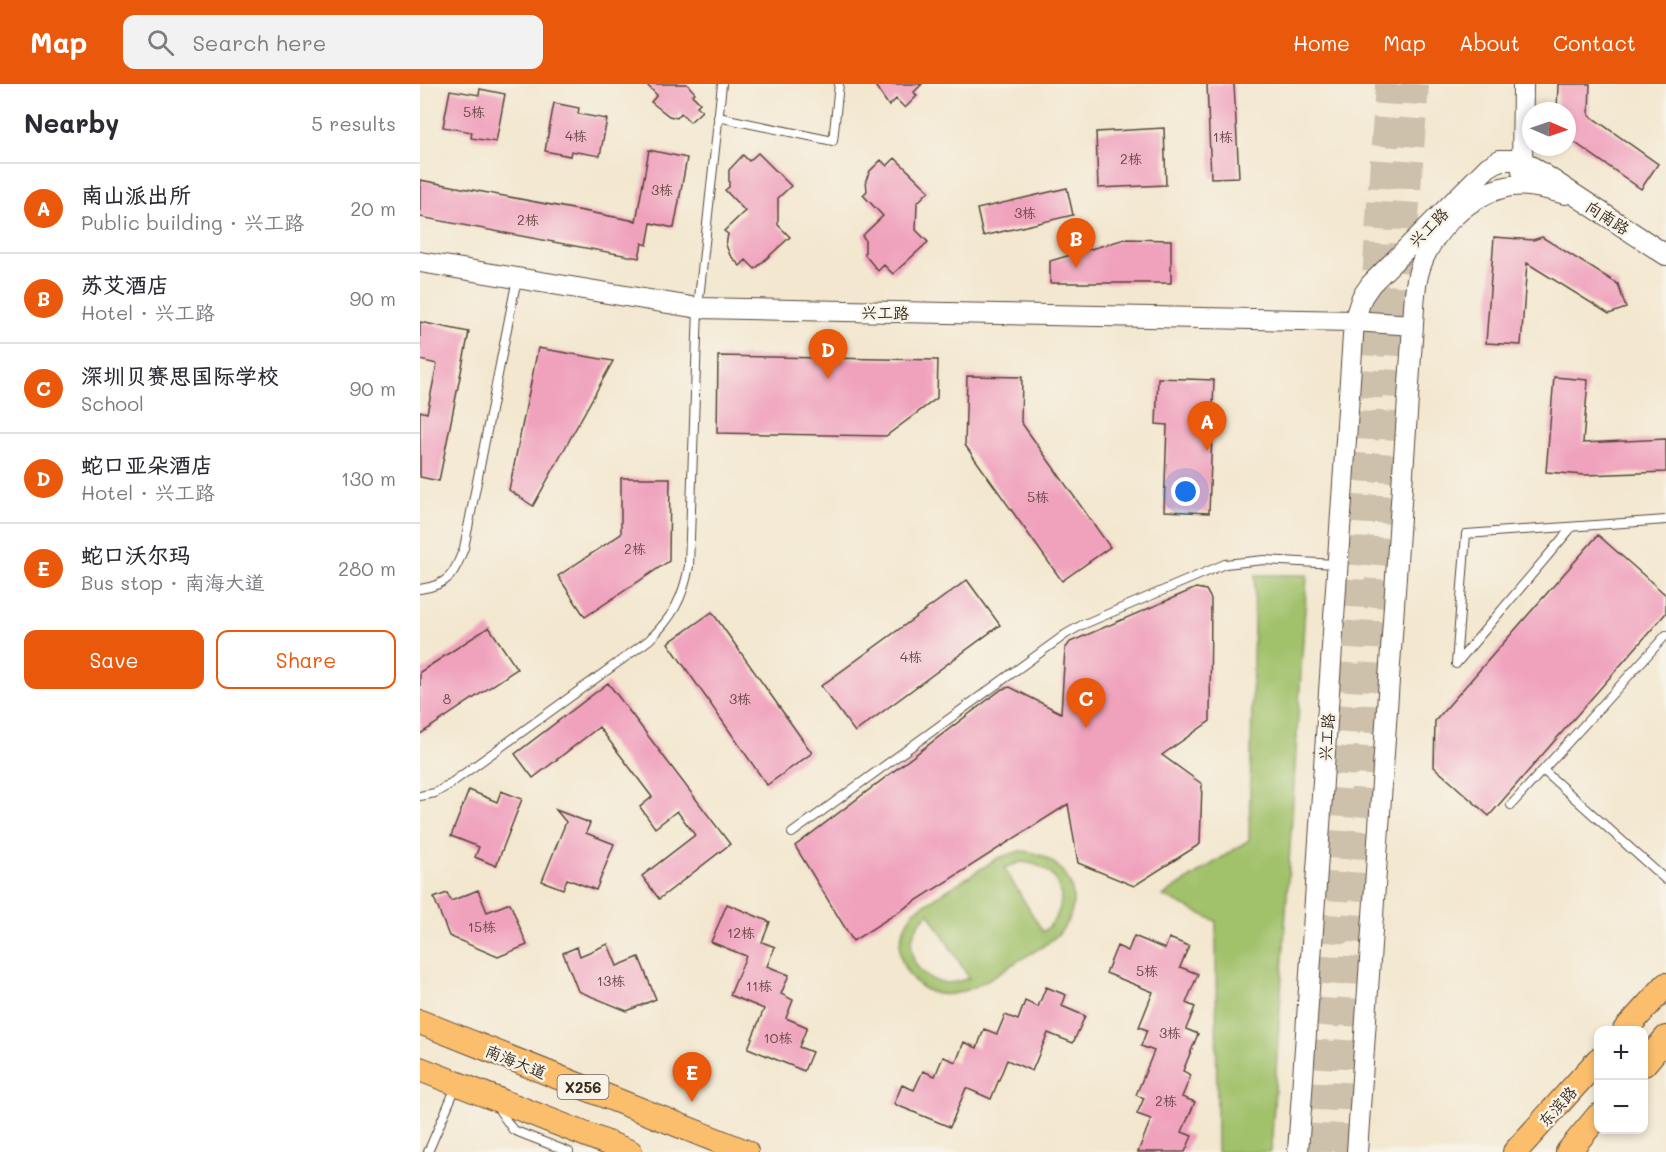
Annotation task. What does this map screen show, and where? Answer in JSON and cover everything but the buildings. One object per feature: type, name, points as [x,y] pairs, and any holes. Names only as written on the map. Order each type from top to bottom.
[{"type":"main road","points":[[1629,1026],[1666,985]]},
{"type":"main road","name":"南海大道","points":[[420,1022],[746,1152]]},
{"type":"main road","points":[[1648,1059],[1666,1038]]},
{"type":"main road","name":"东滨路","points":[[1515,1152],[1594,1065]]},
{"type":"main road","name":"X256","points":[[420,1069],[630,1152]]},
{"type":"main road","points":[[1568,1152],[1594,1122]]},
{"type":"street","points":[[1522,186],[1523,84]]},
{"type":"street","name":"兴工路","points":[[1298,1152],[1354,321],[1362,297],[1371,284],[1488,166],[1500,160],[1522,160]]},
{"type":"street","name":"向南路","points":[[1522,160],[1666,255]]},
{"type":"street","name":"向南路","points":[[1522,186],[1549,189],[1579,198]]},
{"type":"street","name":"兴工路","points":[[1357,1152],[1413,325],[1419,274],[1437,235],[1460,212],[1478,198],[1502,188],[1522,186]]},
{"type":"street","name":"兴工路","points":[[420,262],[698,308],[1354,321],[1413,325]]},
{"type":"lane","points":[[420,796],[435,793],[447,786],[640,647],[662,628],[675,611],[684,589],[689,566],[698,308],[722,84]]},
{"type":"lane","points":[[718,117],[833,141],[839,84]]},
{"type":"lane","points":[[420,589],[435,587],[446,581],[456,568],[464,548],[517,278]]},
{"type":"lane","points":[[1572,527],[1456,664],[1466,534],[1666,520]]},
{"type":"lane","points":[[792,834],[1066,634],[1082,625],[1226,564],[1264,560],[1338,564]]},
{"type":"lane","points":[[1510,806],[1666,635]]},
{"type":"lane","points":[[1543,770],[1666,880]]},
{"type":"lane","points":[[428,1152],[457,1084]]},
{"type":"lane","points":[[489,1096],[513,1130],[569,1152]]},
{"type":"green space","points":[[1255,575],[1307,575],[1271,1152],[1217,1152],[1216,921],[1163,896],[1249,840]]},
{"type":"green space","points":[[1020,851],[1047,858],[1058,866],[1066,876],[1073,900],[1071,914],[1064,927],[1048,942],[974,987],[945,995],[931,992],[918,985],[906,970],[900,955],[903,932],[914,911],[998,858]],"holes":[[[1021,862],[1046,870],[1054,878],[1059,888],[1061,899],[1059,911],[1053,922],[1043,932],[1004,868]],[[929,913],[969,978],[952,983],[937,981],[925,975],[917,965],[912,953],[912,940],[918,926]]]},
{"type":"tunnel","points":[[1318,1152],[1389,84]]},
{"type":"tunnel","points":[[1341,1152],[1388,441],[1415,84]]},
{"type":"place","name":"苏艾酒店","points":[[1076,268]]},
{"type":"place","name":"蛇口亚朵酒店","points":[[828,379]]},
{"type":"place","name":"南山派出所","points":[[1207,451]]},
{"type":"place","name":"深圳贝赛思国际学校","points":[[1086,728]]},
{"type":"place","name":"蛇口沃尔玛","points":[[692,1102]]}]
